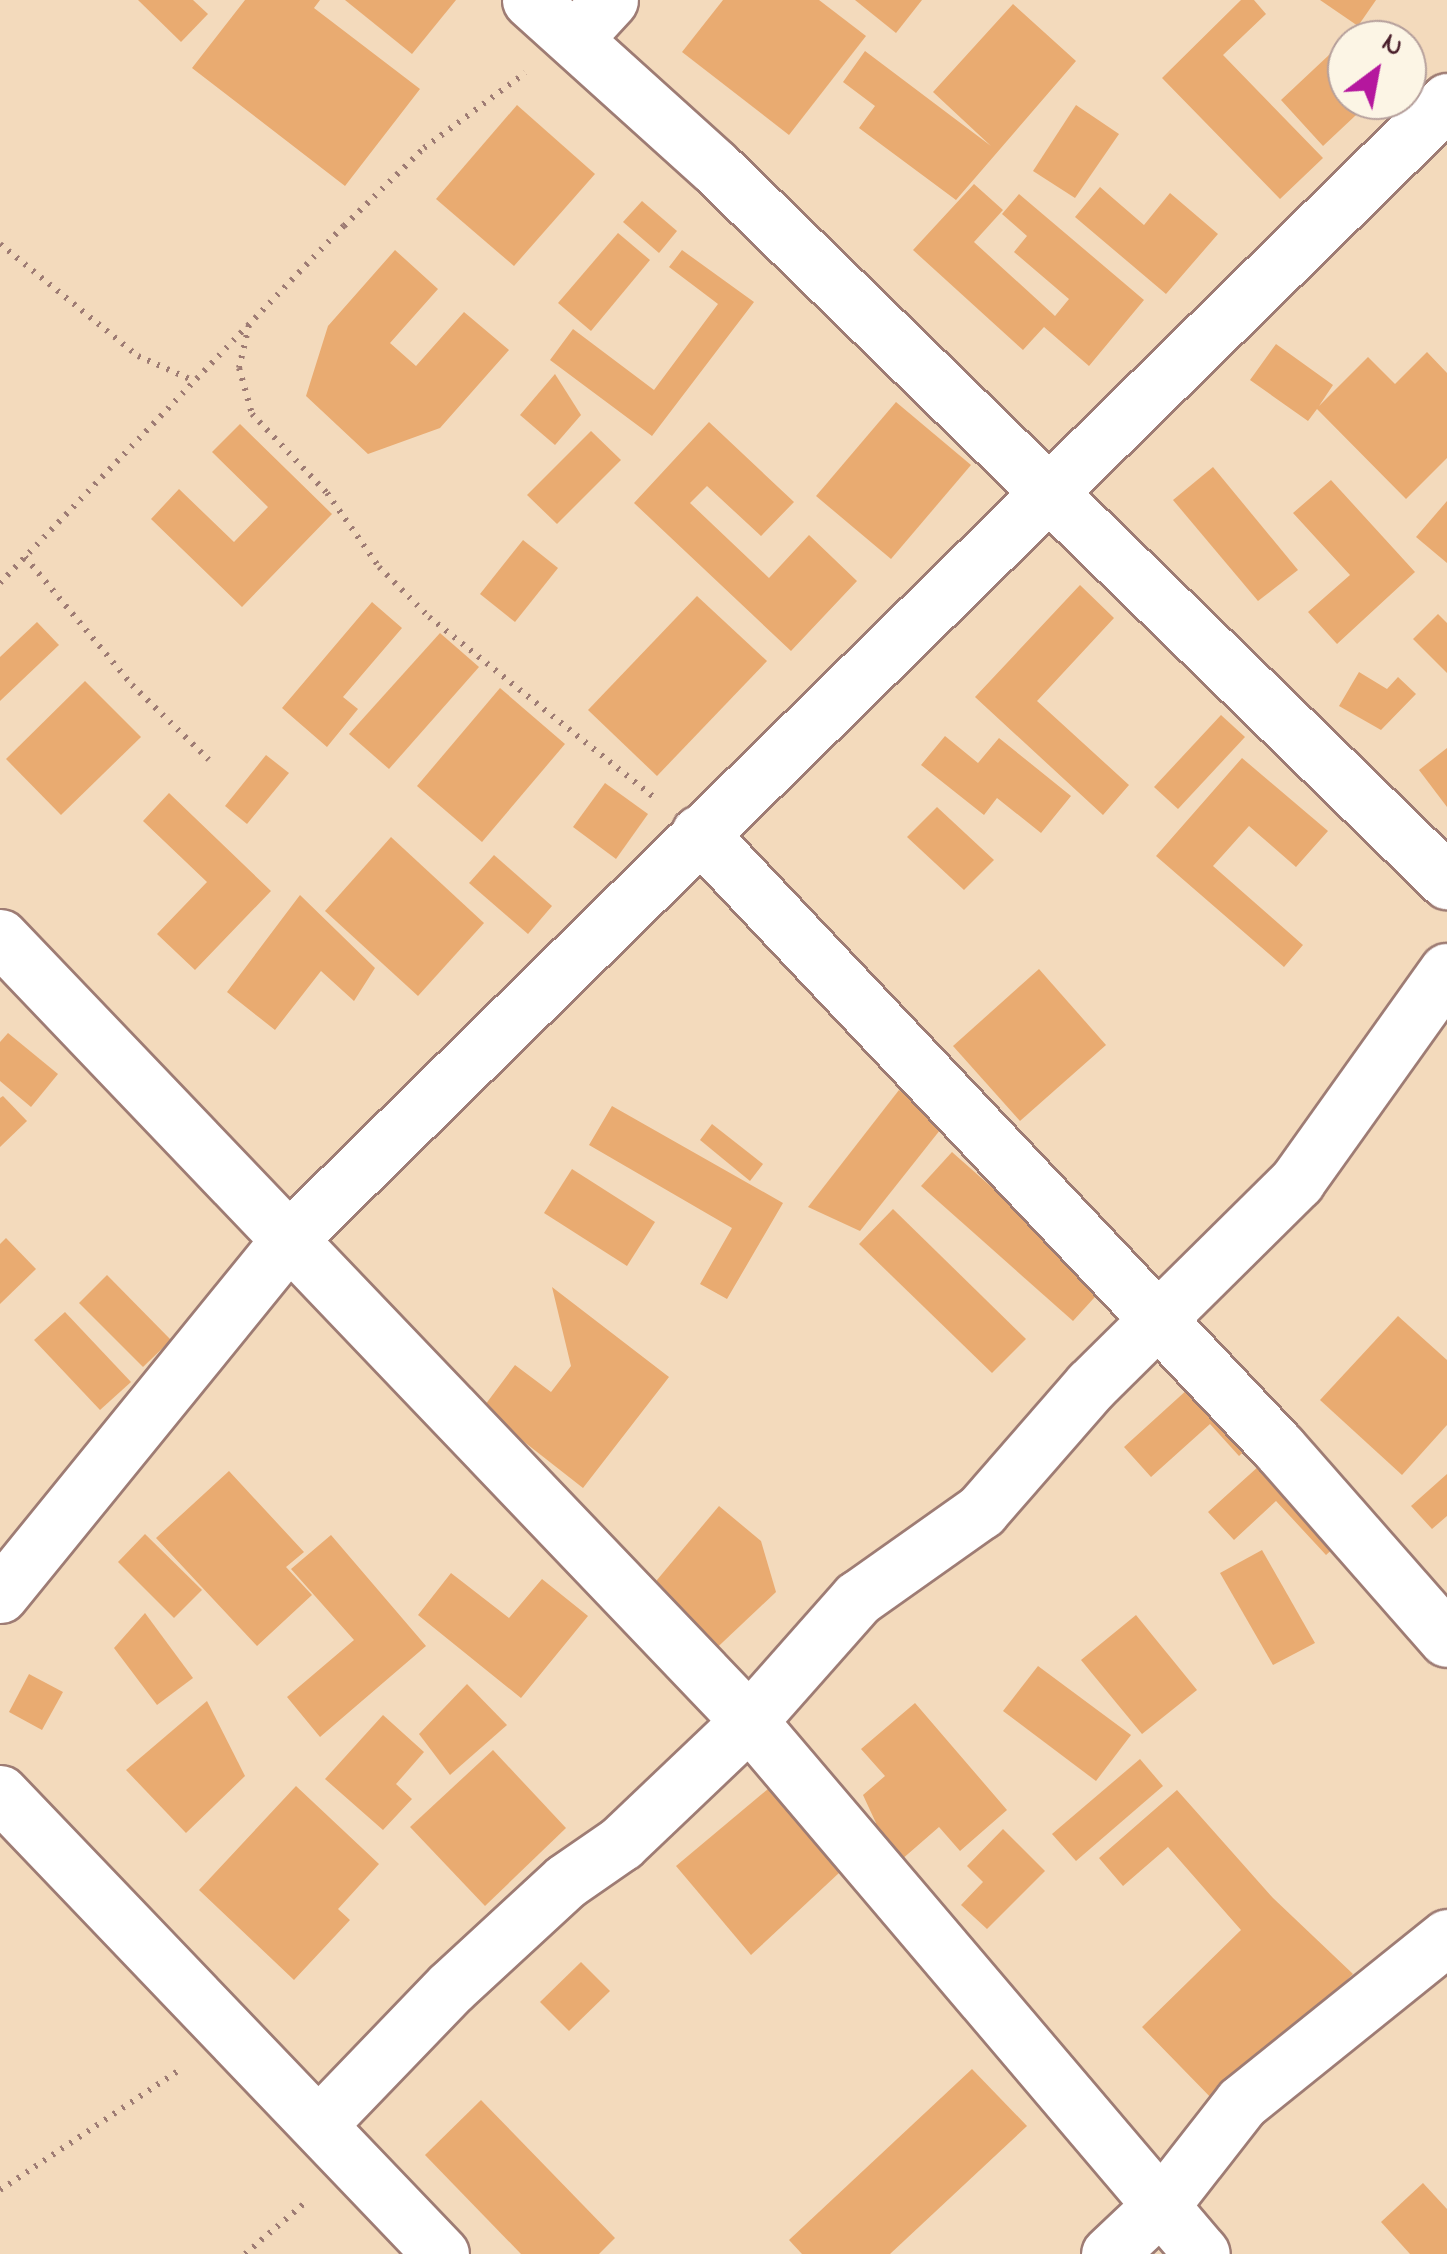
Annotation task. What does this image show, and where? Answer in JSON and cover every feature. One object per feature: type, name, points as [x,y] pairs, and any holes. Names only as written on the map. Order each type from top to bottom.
[{"type":"street","points":[[530,0],[592,20],[715,167],[1042,492],[1447,881]]},
{"type":"street","points":[[0,1596],[290,1238],[1042,492],[1447,101]]},
{"type":"street","points":[[700,833],[1156,1320],[1447,1639]]},
{"type":"street","points":[[0,936],[749,1722],[1202,2254]]},
{"type":"street","points":[[318,2124],[450,1987],[566,1881],[621,1843],[749,1722],[858,1598],[981,1511],[1156,1320],[1297,1182],[1447,971]]},
{"type":"street","points":[[0,1792],[441,2254]]},
{"type":"street","points":[[1109,2254],[1162,2203],[1242,2102],[1447,1938]]},
{"type":"path","points":[[0,584],[192,380],[424,148],[592,20]]},
{"type":"path","points":[[0,244],[138,356],[192,380]]},
{"type":"path","points":[[249,324],[239,368],[252,414],[327,493],[380,567],[429,617],[700,833]]},
{"type":"path","points":[[25,557],[132,685],[209,760]]},
{"type":"path","points":[[0,2190],[234,2036]]},
{"type":"path","points":[[246,2254],[269,2228],[357,2165]]},
{"type":"building","points":[[138,0],[193,0],[208,14],[181,42]]},
{"type":"building","points":[[245,0],[320,0],[314,8],[420,89],[345,186],[192,68]]},
{"type":"building","points":[[345,0],[456,0],[412,54]]},
{"type":"building","points":[[723,0],[819,0],[866,36],[789,135],[682,52]]},
{"type":"building","points":[[855,0],[922,0],[896,33]]},
{"type":"building","points":[[1241,0],[1254,0],[1266,14],[1223,55],[1323,158],[1280,199],[1162,78]]},
{"type":"building","points":[[1320,0],[1376,0],[1362,20],[1349,20]]},
{"type":"building","points":[[1013,4],[1076,61],[956,200],[859,128],[875,106],[843,82],[865,51],[991,146],[933,92]]},
{"type":"building","points":[[1327,57],[1327,120],[1351,120],[1323,146],[1281,100]]},
{"type":"building","points":[[1427,92],[1438,103],[1427,114]]},
{"type":"building","points":[[517,105],[595,174],[514,266],[436,199]]},
{"type":"building","points":[[1076,105],[1119,134],[1075,198],[1033,171]]},
{"type":"building","points":[[1402,120],[1420,120],[1411,129]]},
{"type":"building","points":[[974,184],[1003,210],[974,242],[1055,316],[1069,299],[1014,252],[1027,236],[1002,214],[1019,194],[1144,300],[1089,366],[1044,327],[1023,350],[913,250]]},
{"type":"building","points":[[1100,187],[1144,225],[1170,193],[1218,234],[1166,294],[1075,217]]},
{"type":"building","points":[[642,201],[677,231],[659,253],[623,222]]},
{"type":"building","points":[[618,233],[650,260],[591,331],[558,303]]},
{"type":"building","points":[[395,250],[438,289],[390,343],[416,366],[464,312],[509,350],[440,428],[368,454],[306,396],[328,326]]},
{"type":"building","points":[[682,250],[754,302],[652,436],[550,360],[573,329],[654,390],[718,304],[669,267]]},
{"type":"building","points":[[1276,344],[1333,385],[1319,406],[1368,357],[1395,384],[1427,352],[1447,373],[1447,458],[1406,499],[1317,409],[1308,421],[1250,380]]},
{"type":"building","points":[[555,374],[581,415],[555,445],[520,415]]},
{"type":"building","points":[[896,402],[971,465],[891,559],[816,496]]},
{"type":"building","points":[[709,422],[794,502],[761,536],[707,486],[690,503],[769,578],[809,535],[857,581],[791,651],[634,503]]},
{"type":"building","points":[[240,424],[332,514],[242,607],[151,519],[179,489],[234,542],[268,507],[212,452]]},
{"type":"building","points":[[591,431],[621,460],[557,524],[527,495]]},
{"type":"building","points":[[1213,467],[1298,570],[1258,601],[1173,500]]},
{"type":"building","points":[[1331,480],[1415,572],[1337,644],[1308,612],[1350,575],[1293,513]]},
{"type":"building","points":[[1447,501],[1447,563],[1416,537]]},
{"type":"building","points":[[523,540],[558,568],[515,622],[480,594]]},
{"type":"building","points":[[1080,585],[1114,618],[1037,701],[1129,785],[1103,815],[975,697]]},
{"type":"building","points":[[697,596],[767,661],[657,776],[588,710]]},
{"type":"building","points":[[372,602],[402,628],[343,697],[358,709],[327,747],[282,708]]},
{"type":"building","points":[[1438,614],[1447,623],[1447,673],[1413,639]]},
{"type":"building","points":[[37,622],[59,645],[0,701],[0,657]]},
{"type":"building","points":[[440,633],[479,667],[389,769],[349,734]]},
{"type":"building","points":[[1359,672],[1387,689],[1398,677],[1416,694],[1381,730],[1339,706]]},
{"type":"building","points":[[85,681],[141,737],[61,815],[6,759]]},
{"type":"building","points":[[500,688],[565,744],[482,842],[417,786]]},
{"type":"building","points":[[1221,715],[1245,737],[1178,809],[1154,787]]},
{"type":"building","points":[[945,736],[978,763],[999,738],[1071,796],[1041,833],[997,798],[984,815],[921,765]]},
{"type":"building","points":[[1447,748],[1447,807],[1419,770]]},
{"type":"building","points":[[266,755],[289,773],[247,824],[225,806]]},
{"type":"building","points":[[1242,758],[1328,831],[1296,867],[1249,826],[1213,866],[1303,945],[1284,967],[1156,856]]},
{"type":"building","points":[[605,783],[648,814],[616,859],[573,827]]},
{"type":"building","points":[[169,793],[271,891],[195,970],[157,934],[207,882],[143,821]]},
{"type":"building","points":[[937,807],[994,860],[964,890],[907,837]]},
{"type":"building","points":[[391,837],[484,923],[418,996],[325,911]]},
{"type":"building","points":[[494,855],[552,906],[528,934],[469,883]]},
{"type":"building","points":[[300,895],[375,968],[354,1001],[321,971],[275,1030],[227,992]]},
{"type":"building","points":[[1039,969],[1106,1045],[1020,1121],[953,1046]]},
{"type":"building","points":[[8,1033],[58,1074],[31,1107],[0,1081],[0,1042]]},
{"type":"building","points":[[899,1090],[944,1125],[860,1231],[808,1207]]},
{"type":"building","points":[[3,1096],[27,1121],[0,1147],[0,1098]]},
{"type":"building","points":[[612,1106],[783,1203],[727,1299],[700,1284],[732,1228],[589,1145]]},
{"type":"building","points":[[712,1124],[763,1164],[750,1181],[700,1140]]},
{"type":"building","points":[[952,1152],[1104,1287],[1073,1321],[921,1186]]},
{"type":"building","points":[[572,1169],[655,1222],[627,1266],[544,1213]]},
{"type":"building","points":[[893,1209],[1026,1339],[992,1373],[859,1244]]},
{"type":"building","points":[[6,1238],[36,1269],[0,1304],[0,1244]]},
{"type":"building","points":[[107,1275],[171,1340],[143,1367],[79,1303]]},
{"type":"building","points":[[552,1287],[669,1377],[583,1488],[482,1409],[515,1365],[551,1392],[571,1366]]},
{"type":"building","points":[[65,1312],[131,1382],[100,1410],[34,1340]]},
{"type":"building","points":[[1398,1316],[1447,1360],[1447,1425],[1402,1475],[1320,1400]]},
{"type":"building","points":[[1221,1359],[1277,1421],[1239,1456],[1210,1424],[1151,1477],[1124,1447]]},
{"type":"building","points":[[1279,1448],[1354,1530],[1326,1555],[1276,1501],[1234,1540],[1208,1512]]},
{"type":"building","points":[[229,1471],[304,1552],[286,1567],[312,1595],[257,1646],[156,1538]]},
{"type":"building","points":[[1447,1474],[1447,1516],[1432,1529],[1411,1506]]},
{"type":"building","points":[[719,1506],[761,1541],[776,1592],[705,1659],[659,1611],[657,1580]]},
{"type":"building","points":[[145,1534],[202,1590],[174,1618],[118,1562]]},
{"type":"building","points":[[331,1535],[426,1646],[320,1737],[287,1697],[354,1640],[291,1569]]},
{"type":"building","points":[[1262,1550],[1315,1643],[1273,1665],[1220,1573]]},
{"type":"building","points":[[451,1573],[509,1618],[542,1579],[588,1616],[521,1698],[418,1615]]},
{"type":"building","points":[[145,1613],[193,1678],[157,1705],[114,1648]]},
{"type":"building","points":[[1136,1615],[1197,1690],[1142,1734],[1081,1660]]},
{"type":"building","points":[[1038,1666],[1131,1735],[1096,1781],[1003,1711]]},
{"type":"building","points":[[29,1674],[63,1692],[42,1730],[9,1712]]},
{"type":"building","points":[[467,1684],[507,1725],[450,1775],[419,1734]]},
{"type":"building","points":[[207,1701],[245,1776],[186,1833],[126,1770]]},
{"type":"building","points":[[915,1703],[1007,1810],[960,1851],[939,1827],[893,1867],[864,1832],[876,1823],[863,1795],[885,1776],[861,1749]]},
{"type":"building","points":[[383,1715],[424,1752],[396,1784],[412,1799],[383,1830],[325,1779]]},
{"type":"building","points":[[493,1750],[566,1828],[485,1906],[410,1827]]},
{"type":"building","points":[[1140,1759],[1163,1786],[1076,1861],[1052,1834]]},
{"type":"building","points":[[781,1778],[854,1859],[751,1955],[676,1866]]},
{"type":"building","points":[[296,1786],[379,1864],[338,1909],[350,1920],[294,1980],[199,1890]]},
{"type":"building","points":[[1177,1790],[1273,1898],[1353,1974],[1218,2105],[1142,2027],[1241,1930],[1168,1847],[1123,1886],[1099,1858]]},
{"type":"building","points":[[1003,1829],[1045,1871],[987,1929],[961,1905],[983,1882],[967,1866]]},
{"type":"building","points":[[581,1962],[610,1991],[569,2031],[540,2002]]},
{"type":"building","points":[[972,2069],[1027,2126],[890,2254],[802,2254],[789,2240]]},
{"type":"building","points":[[481,2100],[615,2238],[599,2254],[521,2254],[425,2155]]},
{"type":"building","points":[[1423,2183],[1447,2209],[1447,2254],[1410,2254],[1381,2222]]}]
